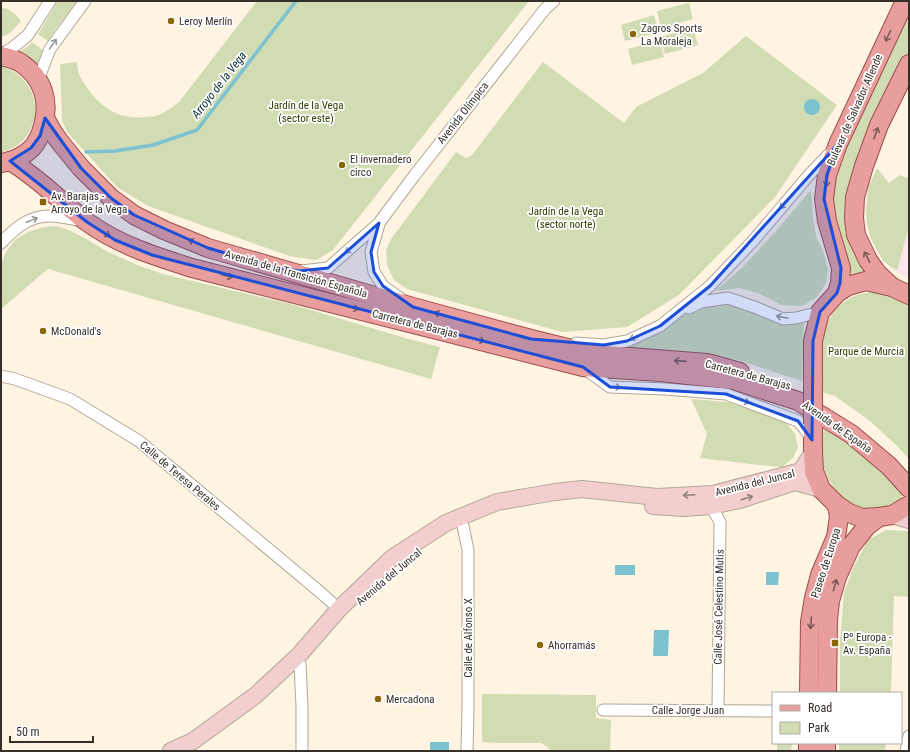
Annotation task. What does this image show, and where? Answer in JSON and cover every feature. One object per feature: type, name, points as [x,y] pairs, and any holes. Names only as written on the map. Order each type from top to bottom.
[{"type":"main road","name":"Bulevar de Salvador Allende","points":[[837,293],[840,283],[841,268],[827,221],[824,200],[827,175],[838,144],[905,1]]},
{"type":"main road","points":[[1,55],[20,63],[30,70],[38,80],[44,93],[46,106],[45,118],[40,136],[32,148],[12,165]]},
{"type":"main road","points":[[909,64],[879,125],[864,166],[855,197],[854,218],[856,235],[868,260],[877,273],[892,286],[909,295]]},
{"type":"main road","name":"Avenida de la Transición Española","points":[[45,118],[59,141],[81,168],[111,198],[134,215],[164,230],[208,248],[531,339]]},
{"type":"main road","name":"Carretera de Barajas","points":[[12,165],[52,192],[87,222],[115,240],[152,255],[192,268],[583,367],[660,372],[734,380],[803,392]]},
{"type":"main road","points":[[885,516],[862,518],[849,513],[837,505],[821,489],[814,471],[813,439],[803,392],[820,312],[837,293],[848,286],[866,281],[892,286]]},
{"type":"main road","name":"Carretera de Barajas","points":[[531,339],[592,354],[707,363],[803,392]]},
{"type":"main road","name":"Avenida de España","points":[[803,392],[859,425],[896,456],[909,470]]},
{"type":"main road","name":"Avenida de España","points":[[803,392],[889,466],[909,505]]},
{"type":"main road","name":"Paseo de Europa","points":[[809,692],[810,622],[820,575],[836,537],[839,517],[837,505]]},
{"type":"main road","name":"Paseo de Europa","points":[[827,692],[828,620],[830,601],[837,577],[851,546],[867,526],[909,505]]},
{"type":"street","points":[[1,55],[28,35],[50,1]]},
{"type":"street","points":[[38,80],[50,49],[85,1]]},
{"type":"street","name":"Avenida Olímpica","points":[[273,267],[299,271],[328,268],[379,223],[440,142],[550,2]]},
{"type":"street","points":[[531,339],[604,346],[627,341],[660,326],[710,286],[752,242],[809,175],[838,144]]},
{"type":"street","points":[[1,243],[9,234],[23,223],[36,217],[49,216],[87,222]]},
{"type":"street","name":"Avenida Olímpica","points":[[379,223],[371,252],[374,272],[382,286],[413,307]]},
{"type":"street","points":[[669,319],[701,302],[728,298],[783,319],[796,318],[820,312]]},
{"type":"street","points":[[583,367],[610,387],[666,389],[726,394],[798,421],[813,439]]},
{"type":"street","name":"Calle de Teresa Perales","points":[[1,376],[15,379],[70,399],[139,441],[339,609]]},
{"type":"street","name":"Avenida del Juncal","points":[[171,751],[193,741],[256,695],[300,654],[339,609],[392,558],[446,523],[497,502],[582,489],[657,497],[713,494],[801,471],[813,439]]},
{"type":"street","name":"Avenida del Juncal","points":[[191,751],[244,715],[270,693],[300,664],[349,610],[374,586],[428,544],[464,526],[498,512],[558,501],[580,499],[684,508],[711,506],[740,500],[795,482],[821,489]]},
{"type":"street","name":"Calle José Celestino Mutis","points":[[711,506],[720,522],[718,710]]},
{"type":"street","name":"Calle de Alfonso X","points":[[464,526],[468,550],[467,751]]},
{"type":"street","points":[[300,664],[302,751]]},
{"type":"street","name":"Calle Jorge Juan","points":[[603,710],[772,711]]},
{"type":"street","points":[[906,751],[909,736]]},
{"type":"highlighted area","points":[[45,118],[81,168],[111,198],[134,215],[208,248],[273,267],[299,271],[328,268],[379,223],[371,252],[374,272],[383,286],[413,307],[531,339],[604,345],[627,341],[660,326],[710,286],[838,144],[827,175],[824,199],[841,268],[840,283],[837,293],[820,312],[813,341],[812,440],[798,421],[726,394],[610,387],[583,367],[152,255],[115,240],[87,222],[10,161],[31,148],[40,136]]},
{"type":"shaded area","points":[[909,226],[909,279],[897,271]]},
{"type":"green space","points":[[58,1],[77,1],[48,41],[38,34]]},
{"type":"green space","name":"Jardín de la Vega (sector este)","points":[[257,1],[529,1],[333,250],[316,260],[289,256],[148,206],[117,187],[67,132],[62,120],[60,64],[77,62],[79,74],[86,87],[101,104],[114,112],[125,116],[134,117],[155,116],[168,110],[179,102]]},
{"type":"green space","points":[[689,3],[693,19],[661,28],[657,11]]},
{"type":"green space","points":[[909,6],[909,52],[891,89],[855,179],[870,277],[850,281],[849,263],[841,242],[831,206],[838,164]]},
{"type":"green space","points":[[1,8],[12,12],[21,21],[10,33],[1,37]]},
{"type":"green space","points":[[654,15],[659,32],[625,41],[621,25]]},
{"type":"green space","points":[[693,28],[698,45],[665,54],[660,37]]},
{"type":"green space","name":"Jardín de la Vega (sector norte)","points":[[746,36],[837,105],[775,197],[679,295],[627,327],[562,332],[407,289],[394,280],[387,265],[386,250],[391,239],[456,152],[466,158],[472,155],[543,62],[624,123],[636,107],[703,73]]},
{"type":"green space","points":[[660,40],[664,57],[632,65],[628,49]]},
{"type":"green space","points":[[32,42],[44,51],[39,70],[16,54]]},
{"type":"green space","points":[[1,66],[21,77],[28,86],[33,96],[35,117],[31,128],[23,141],[11,149],[1,153]]},
{"type":"green space","points":[[877,168],[889,183],[900,175],[909,178],[909,226],[897,271],[883,261],[871,239],[867,225],[866,210],[868,188]]},
{"type":"green space","points":[[811,190],[816,236],[823,251],[828,269],[826,283],[817,297],[802,306],[781,305],[758,293],[739,288],[715,291],[742,268]]},
{"type":"green space","points":[[57,226],[71,231],[106,251],[163,274],[294,305],[440,347],[431,379],[48,269],[1,309],[1,264],[6,252],[15,240],[28,232],[44,227]]},
{"type":"green space","name":"Parque de Murcia","points":[[873,292],[892,296],[909,306],[909,459],[870,421],[835,396],[821,392],[822,342],[829,319],[837,309],[850,298],[859,294]]},
{"type":"green space","points":[[731,303],[778,324],[792,325],[804,323],[802,381],[738,360],[707,356],[602,350],[630,344],[647,338],[684,315],[699,308]]},
{"type":"green space","points":[[691,399],[728,402],[785,421],[795,434],[798,447],[793,458],[782,467],[700,458],[707,434]]},
{"type":"green space","points":[[827,426],[846,438],[846,442],[903,491],[901,499],[883,507],[868,509],[849,502],[837,492],[825,472],[822,463],[822,435]]},
{"type":"green space","points":[[886,530],[909,531],[909,597],[894,596],[891,692],[840,692],[840,641],[844,593],[854,566],[868,540]]},
{"type":"green space","points":[[482,694],[596,695],[596,718],[611,720],[610,751],[552,751],[542,743],[482,742]]},
{"type":"green space","points":[[777,744],[792,744],[791,751],[777,751]]},
{"type":"green space","points":[[839,744],[886,744],[885,751],[839,751]]},
{"type":"water","points":[[812,99],[818,101],[820,107],[818,113],[812,115],[806,113],[804,107],[806,101]]},
{"type":"water","points":[[615,565],[635,565],[635,575],[615,575]]},
{"type":"water","points":[[766,572],[779,572],[778,585],[766,585]]},
{"type":"water","points":[[654,630],[669,630],[668,656],[653,656]]},
{"type":"water","points":[[430,742],[449,742],[449,751],[430,751]]},
{"type":"waterway","name":"Arroyo de la Vega","points":[[86,152],[115,151],[153,145],[197,130],[296,1]]},
{"type":"place","name":"Leroy Merlín","points":[[171,21]]},
{"type":"place","name":"Zagros Sports La Moraleja","points":[[633,34]]},
{"type":"place","name":"El invernadero circo","points":[[342,165]]},
{"type":"place","name":"Av. Barajas - Arroyo de la Vega","points":[[43,202]]},
{"type":"place","name":"McDonald's","points":[[43,331]]},
{"type":"place","name":"Pº Europa - Av. España","points":[[835,643]]},
{"type":"place","name":"Ahorramás","points":[[540,645]]},
{"type":"place","name":"Mercadona","points":[[378,699]]}]
